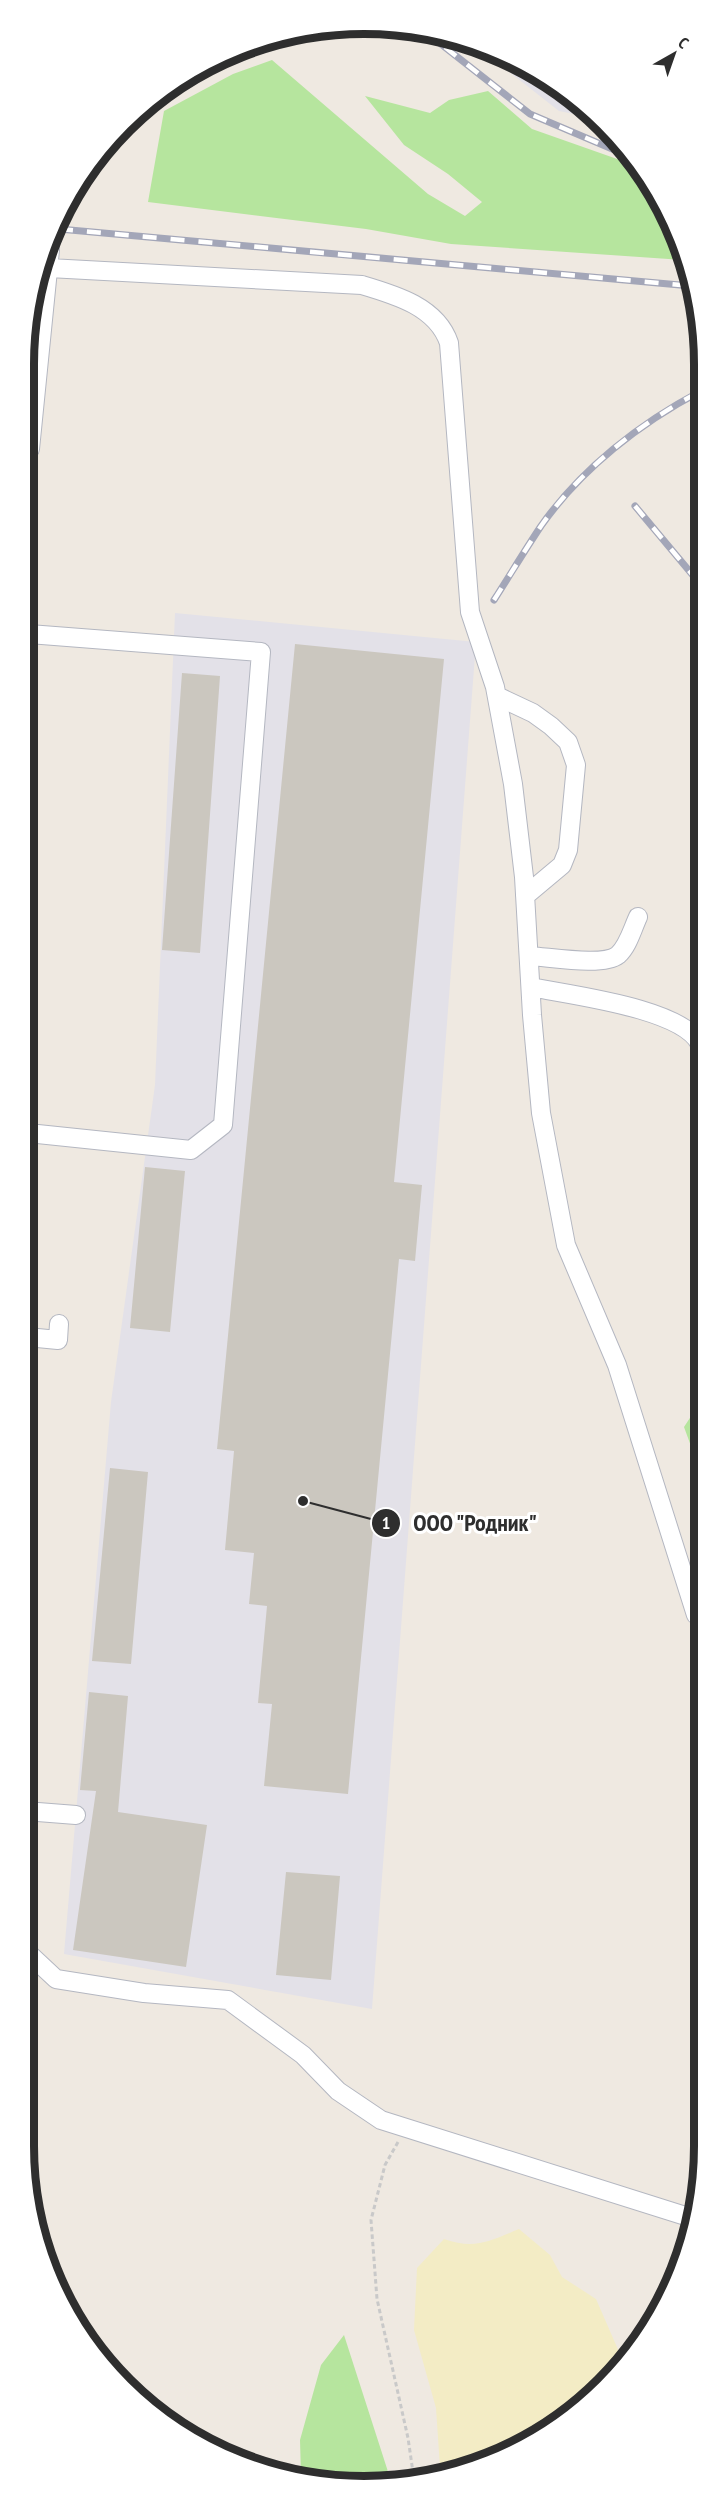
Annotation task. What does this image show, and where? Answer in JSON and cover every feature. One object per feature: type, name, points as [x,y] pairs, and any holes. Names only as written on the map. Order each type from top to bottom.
[{"type":"street","points":[[52,257],[362,285],[399,296],[434,317],[445,330],[449,343],[470,612],[496,696],[513,784],[525,896],[541,1113],[566,1245],[617,1365],[694,1609]]},
{"type":"street","points":[[34,409],[47,275]]},
{"type":"street","points":[[34,634],[261,652],[223,1125],[191,1150],[34,1134]]},
{"type":"street","points":[[496,696],[533,713],[551,726],[568,742],[576,765],[568,850],[555,872],[525,896]]},
{"type":"street","points":[[529,956],[605,961],[617,955],[626,945],[638,918]]},
{"type":"street","points":[[531,987],[658,1014],[680,1024],[694,1038]]},
{"type":"street","points":[[34,1338],[58,1340],[59,1324]]},
{"type":"street","points":[[34,1812],[76,1815]]},
{"type":"street","points":[[34,1958],[56,1979],[144,1993],[228,2000],[303,2055],[338,2091],[381,2120],[686,2216]]},
{"type":"path","points":[[406,2129],[385,2165],[371,2220],[377,2299],[408,2438],[413,2473]]},
{"type":"shaded area","points":[[498,63],[547,90],[580,115],[559,111]]},
{"type":"shaded area","points":[[175,613],[476,642],[372,2009],[64,1954],[111,1402],[155,1085]]},
{"type":"green space","points":[[371,34],[369,37],[352,35]]},
{"type":"green space","points":[[272,60],[428,194],[465,216],[482,202],[448,174],[404,145],[365,96],[430,113],[449,100],[488,91],[532,129],[624,161],[660,218],[676,260],[451,244],[366,229],[148,202],[164,111],[233,74]]},
{"type":"green space","points":[[694,1412],[694,1454],[684,1427]]},
{"type":"green space","points":[[344,2335],[389,2476],[342,2476],[301,2470],[300,2440],[321,2365]]},
{"type":"sand","points":[[519,2229],[550,2255],[562,2277],[596,2299],[620,2354],[581,2395],[547,2421],[510,2443],[470,2459],[440,2467],[436,2408],[414,2330],[417,2268],[444,2239],[465,2244],[491,2240]]},
{"type":"building","points":[[295,644],[444,659],[394,1182],[422,1185],[415,1261],[399,1259],[348,1794],[264,1786],[272,1704],[258,1703],[267,1606],[249,1604],[254,1553],[225,1550],[234,1451],[217,1449]]},
{"type":"building","points":[[182,673],[220,676],[200,953],[162,950]]},
{"type":"building","points":[[145,1167],[185,1171],[170,1332],[130,1328]]},
{"type":"building","points":[[110,1468],[148,1472],[131,1664],[92,1661]]},
{"type":"building","points":[[89,1692],[128,1696],[118,1812],[207,1825],[186,1967],[73,1950],[96,1791],[80,1790]]},
{"type":"building","points":[[286,1872],[340,1876],[331,1980],[276,1975]]},
{"type":"railway","points":[[441,44],[530,114],[614,150]]},
{"type":"railway","points":[[63,229],[684,285]]},
{"type":"railway","points":[[494,600],[541,526],[574,485],[634,433],[694,395]]},
{"type":"railway","points":[[635,506],[694,577]]},
{"type":"place","name":"ООО \"Родник\"","points":[[303,1501]]}]
